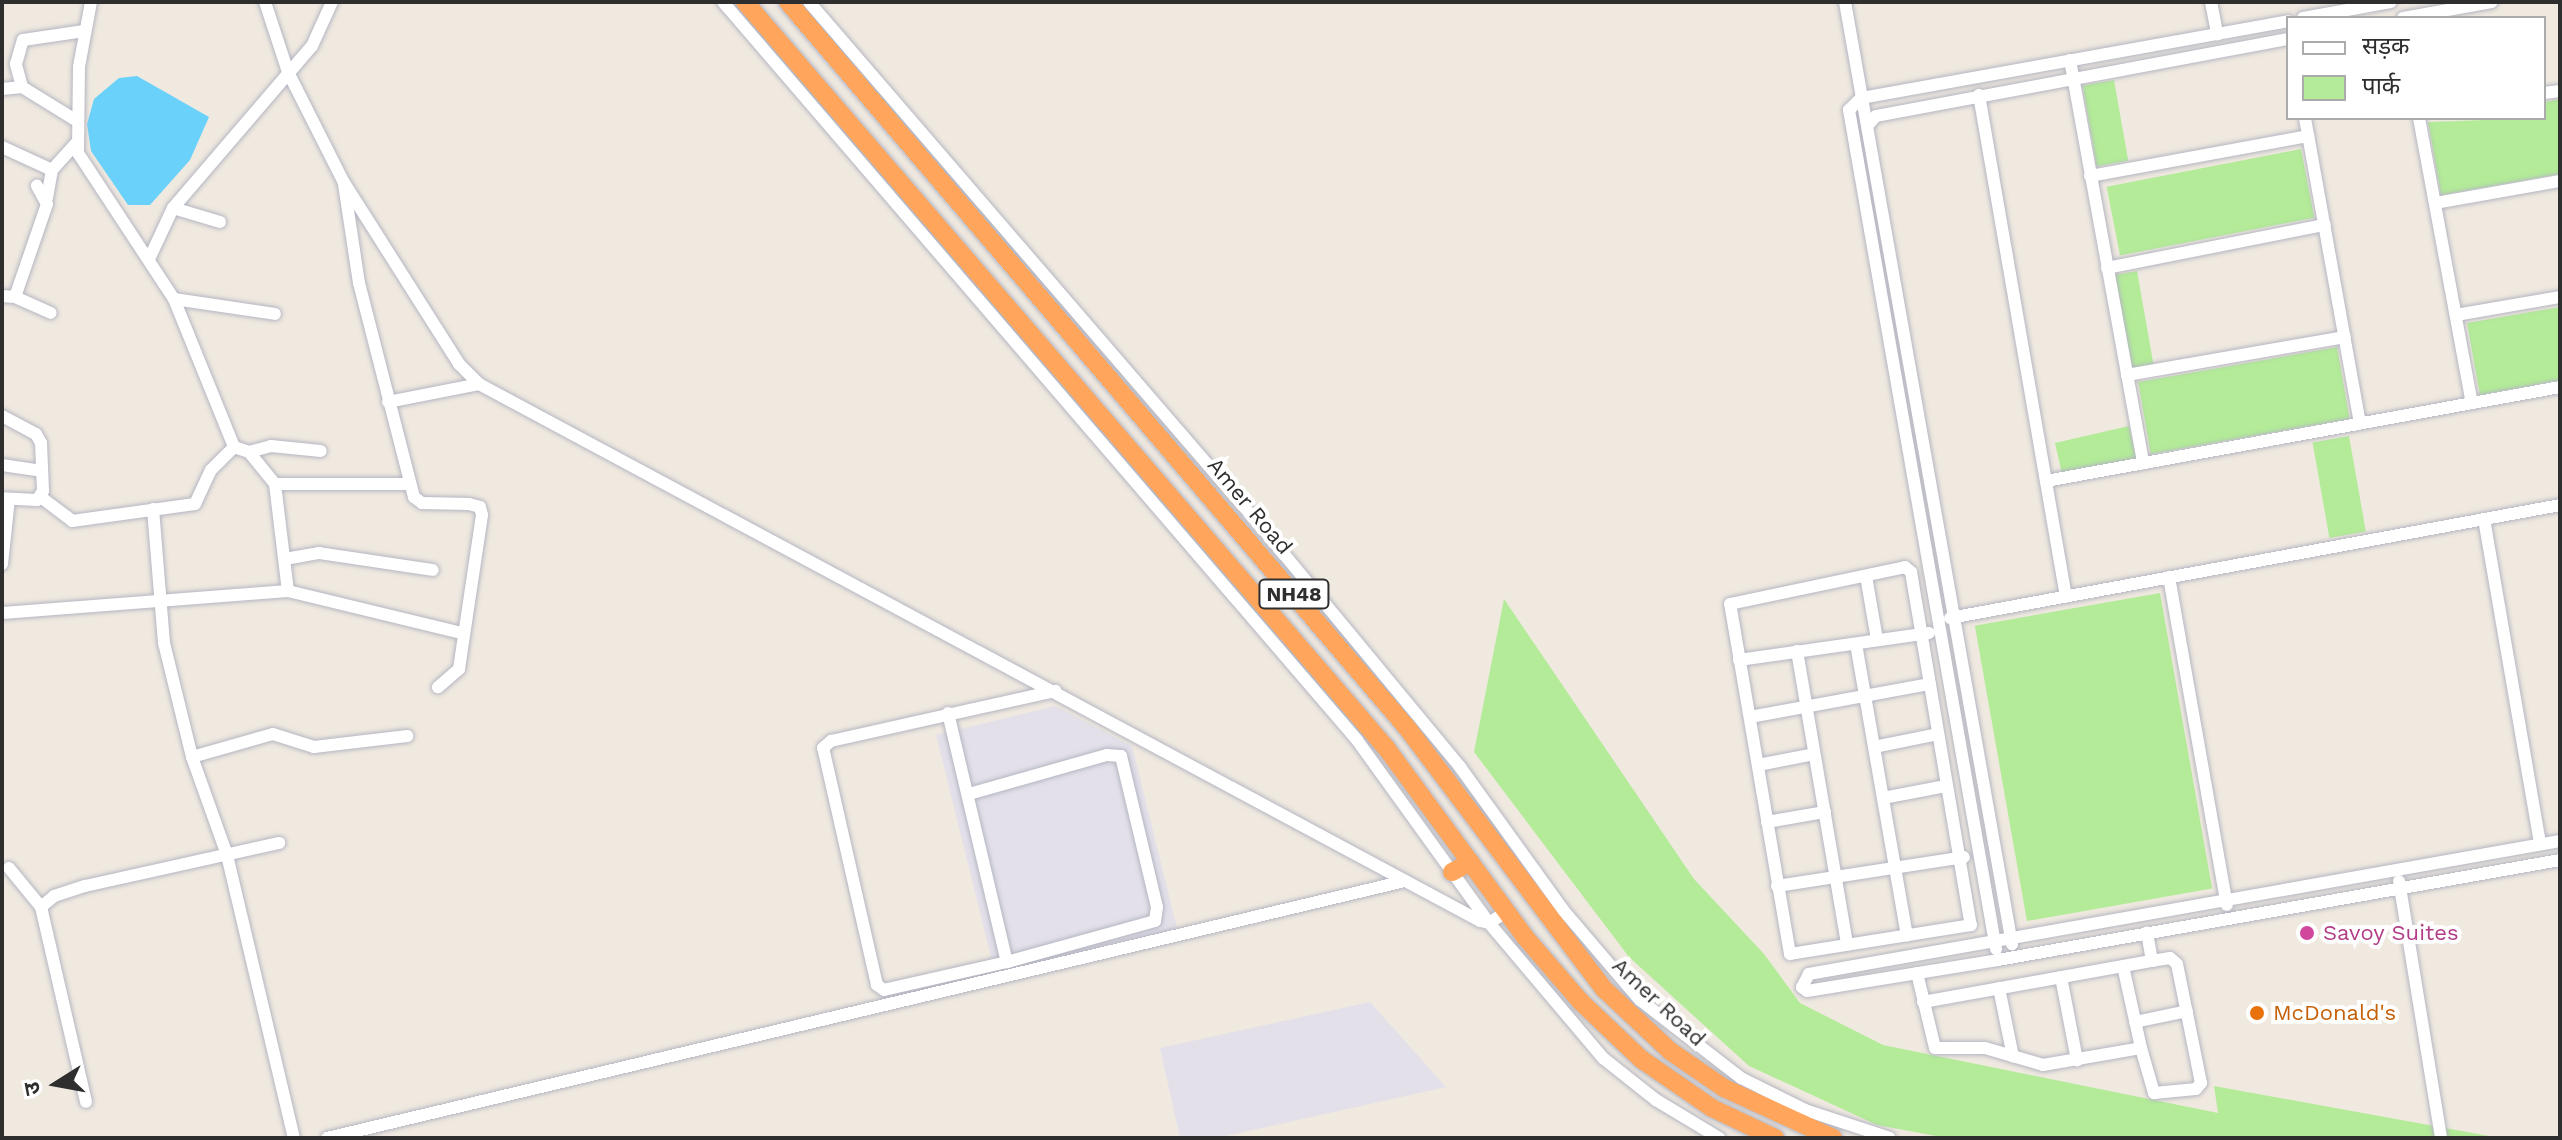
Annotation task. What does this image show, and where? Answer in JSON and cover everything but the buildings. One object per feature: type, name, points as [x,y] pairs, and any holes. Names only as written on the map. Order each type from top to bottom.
[{"type":"highway","name":"NH48","points":[[745,2],[868,158],[944,230],[1067,389],[1275,631],[1387,749],[1506,912],[1581,1002],[1641,1059],[1712,1108],[1775,1138]]},
{"type":"highway","name":"Amer Road","points":[[788,2],[1408,729],[1468,794],[1604,989],[1670,1051],[1764,1109],[1833,1138]]},
{"type":"highway","points":[[926,240],[944,230]]},
{"type":"highway","points":[[1452,872],[1471,862]]},
{"type":"street","points":[[91,2],[84,31],[77,121],[78,153],[150,257],[174,299],[234,447],[249,452],[275,484],[288,591]]},
{"type":"street","points":[[265,2],[288,72],[343,181],[451,352],[479,384],[1405,881],[1489,923]]},
{"type":"street","points":[[150,257],[173,208],[312,46],[332,2]]},
{"type":"street","points":[[723,2],[868,158],[926,240],[1067,389]]},
{"type":"street","points":[[809,2],[1264,530],[1468,794],[1600,958],[1672,1030],[1767,1092],[1890,1138]]},
{"type":"street","points":[[1845,2],[2015,957]]},
{"type":"street","points":[[2211,2],[2217,34]]},
{"type":"street","points":[[2314,16],[2391,2]]},
{"type":"street","points":[[2413,16],[2492,2]]},
{"type":"street","points":[[1998,960],[1848,119],[1861,98],[2286,21]]},
{"type":"street","points":[[22,87],[17,61],[23,40],[84,31]]},
{"type":"street","points":[[1867,126],[1876,116],[2286,39]]},
{"type":"street","points":[[2,55],[17,61]]},
{"type":"street","points":[[2070,60],[2143,463]]},
{"type":"street","points":[[2,89],[22,87],[77,121]]},
{"type":"street","points":[[1979,95],[2066,597]]},
{"type":"street","points":[[2305,120],[2360,423]]},
{"type":"street","points":[[2419,120],[2472,403]]},
{"type":"street","points":[[2090,176],[2308,136]]},
{"type":"street","points":[[51,313],[8,296],[47,198],[52,170],[77,142]]},
{"type":"street","points":[[2,147],[52,170]]},
{"type":"street","points":[[343,181],[359,283],[408,484],[422,503],[480,507],[461,633],[459,669],[438,687]]},
{"type":"street","points":[[2435,203],[2560,181]]},
{"type":"street","points":[[37,186],[47,198]]},
{"type":"street","points":[[173,208],[220,222]]},
{"type":"street","points":[[2107,268],[2325,225]]},
{"type":"street","points":[[2456,315],[2560,297]]},
{"type":"street","points":[[174,299],[275,314]]},
{"type":"street","points":[[2127,375],[2345,337]]},
{"type":"street","points":[[388,402],[479,384]]},
{"type":"street","points":[[2046,481],[2560,387]]},
{"type":"street","points":[[2,416],[36,434],[42,471],[42,498]]},
{"type":"street","points":[[249,452],[271,446],[321,451]]},
{"type":"street","points":[[2,564],[6,498],[42,498],[72,521],[195,504],[211,470],[234,447]]},
{"type":"street","points":[[2,465],[42,471]]},
{"type":"street","points":[[275,484],[408,484]]},
{"type":"street","points":[[1739,660],[1922,634],[1954,617],[2560,505]]},
{"type":"street","points":[[153,509],[158,598],[192,757],[227,855],[294,1138]]},
{"type":"street","points":[[2484,519],[2540,844]]},
{"type":"street","points":[[285,559],[319,553],[433,570]]},
{"type":"street","points":[[1911,569],[1922,634],[1971,925],[1789,954],[1729,610],[1734,599],[1911,569]]},
{"type":"street","points":[[1866,576],[1877,640]]},
{"type":"street","points":[[2169,577],[2229,918]]},
{"type":"street","points":[[2,613],[158,598],[288,591],[461,633]]},
{"type":"street","points":[[1275,631],[1489,923],[1603,1058],[1656,1100],[1719,1138]]},
{"type":"street","points":[[1856,644],[1907,936]]},
{"type":"street","points":[[1797,651],[1847,945]]},
{"type":"street","points":[[1750,717],[1930,684]]},
{"type":"street","points":[[969,794],[1114,755],[1123,762],[1137,815],[1157,907],[1155,921],[1007,962],[880,989],[822,756],[831,741],[1055,691]]},
{"type":"street","points":[[948,713],[1007,962]]},
{"type":"street","points":[[192,757],[273,734],[314,747],[407,736]]},
{"type":"street","points":[[1874,747],[1938,734]]},
{"type":"street","points":[[1758,765],[1814,754]]},
{"type":"street","points":[[1883,798],[1946,786]]},
{"type":"street","points":[[1767,822],[1825,812]]},
{"type":"street","points":[[2560,841],[1809,974],[1802,987],[1807,991],[1998,960],[2560,860]]},
{"type":"street","points":[[41,907],[54,896],[85,886],[279,843]]},
{"type":"street","points":[[1777,886],[1980,856]]},
{"type":"street","points":[[9,868],[41,907],[86,1102]]},
{"type":"street","points":[[2398,870],[2441,1138]]},
{"type":"street","points":[[327,1138],[1405,881]]},
{"type":"street","points":[[1489,923],[1506,912]]},
{"type":"street","points":[[2147,932],[2152,961]]},
{"type":"street","points":[[1923,1002],[1999,988],[2123,966],[2152,961],[2174,959],[2187,1011],[2199,1088],[2154,1093],[2123,966]]},
{"type":"street","points":[[1917,973],[1935,1048],[1985,1048],[2043,1065],[2141,1048]]},
{"type":"street","points":[[2061,977],[2077,1060]]},
{"type":"street","points":[[1999,988],[2013,1057]]},
{"type":"street","points":[[2135,1022],[2187,1011]]},
{"type":"shaded area","points":[[1055,706],[1132,746],[1178,932],[996,977],[936,735]]},
{"type":"shaded area","points":[[1370,1002],[1446,1087],[1217,1138],[1180,1138],[1160,1048]]},
{"type":"green space","points":[[2114,80],[2128,161],[2097,166],[2082,86]]},
{"type":"green space","points":[[2560,99],[2560,174],[2441,195],[2428,122],[2546,120],[2546,102]]},
{"type":"green space","points":[[2301,149],[2314,218],[2120,255],[2107,187]]},
{"type":"green space","points":[[2137,271],[2154,366],[2129,370],[2112,275]]},
{"type":"green space","points":[[2560,307],[2560,380],[2480,395],[2467,323]]},
{"type":"green space","points":[[2337,347],[2350,419],[2151,454],[2138,382]]},
{"type":"green space","points":[[2129,426],[2137,462],[2063,479],[2055,443]]},
{"type":"green space","points":[[2349,436],[2366,532],[2329,538],[2313,442]]},
{"type":"green space","points":[[2160,593],[2212,888],[2027,921],[1975,626]]},
{"type":"green space","points":[[1504,599],[1694,879],[1764,954],[1800,1003],[1883,1045],[2218,1113],[2214,1086],[2500,1138],[1947,1138],[1877,1125],[1749,1066],[1629,957],[1474,752]]},
{"type":"water","points":[[137,76],[209,117],[190,160],[150,205],[128,205],[91,151],[87,124],[94,99],[119,78]]},
{"type":"place","name":"Savoy Suites","points":[[2307,933]]},
{"type":"place","name":"McDonald's","points":[[2257,1013]]}]
